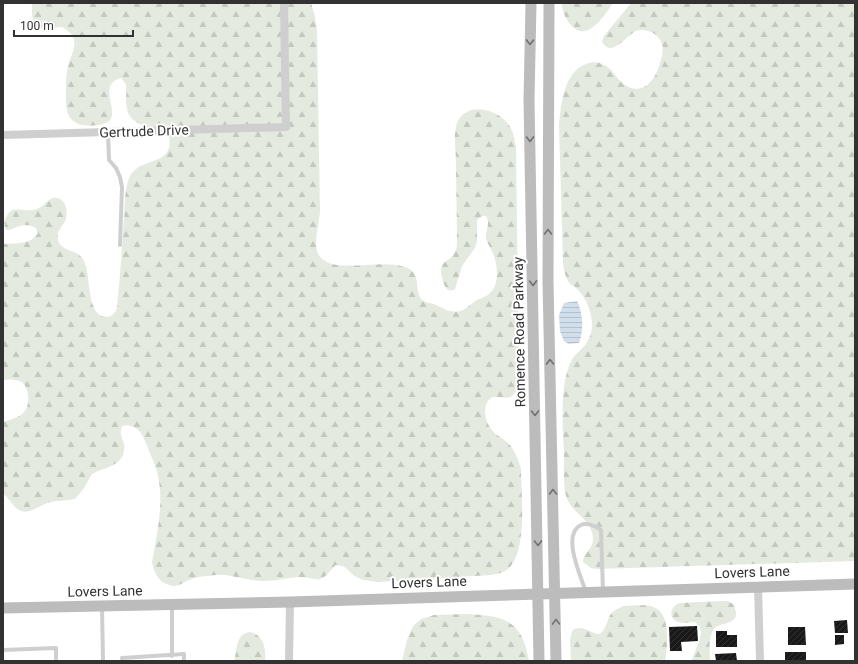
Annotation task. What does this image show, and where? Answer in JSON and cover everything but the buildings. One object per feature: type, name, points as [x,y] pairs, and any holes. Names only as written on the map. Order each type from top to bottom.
[{"type":"street","name":"Gertrude Drive","points":[[3,135],[286,127],[284,3]]},
{"type":"street","name":"Romence Road Parkway","points":[[531,3],[529,100],[539,661]]},
{"type":"street","points":[[549,3],[548,282],[556,661]]},
{"type":"street","points":[[529,100],[548,100]]},
{"type":"street","name":"Lovers Lane","points":[[3,608],[290,602],[855,584]]},
{"type":"street","points":[[758,586],[760,661]]},
{"type":"street","points":[[289,661],[290,602]]},
{"type":"lane","points":[[108,132],[109,160],[116,168],[122,187],[120,245]]},
{"type":"lane","points":[[586,592],[573,550],[572,535],[576,528],[583,524],[595,526],[601,530],[604,592]]},
{"type":"lane","points":[[172,604],[172,656]]},
{"type":"lane","points":[[102,606],[103,661]]},
{"type":"lane","points":[[3,650],[56,648],[56,661]]},
{"type":"lane","points":[[122,661],[122,658],[172,656],[184,654],[184,661]]},
{"type":"green space","points":[[32,3],[311,3],[317,31],[320,212],[316,246],[319,256],[332,264],[349,266],[388,264],[405,267],[414,273],[419,296],[424,302],[437,305],[454,312],[466,308],[488,295],[493,290],[497,276],[495,260],[486,239],[488,222],[486,216],[482,216],[477,220],[477,241],[475,248],[462,266],[455,289],[447,289],[442,278],[441,272],[443,264],[453,255],[457,246],[455,137],[457,123],[468,111],[478,109],[489,111],[504,119],[512,131],[516,147],[519,380],[517,390],[513,395],[505,398],[492,398],[486,404],[485,412],[490,427],[511,447],[516,455],[521,469],[521,536],[514,561],[508,569],[491,575],[378,582],[358,578],[346,568],[336,565],[327,575],[320,579],[299,577],[259,581],[226,575],[216,575],[202,576],[177,586],[165,584],[157,576],[152,562],[158,530],[160,508],[160,487],[157,472],[139,430],[132,426],[122,426],[121,435],[124,444],[124,451],[119,461],[92,474],[84,488],[75,499],[50,502],[31,511],[24,512],[18,510],[3,494],[3,422],[21,415],[27,408],[28,398],[26,387],[22,382],[3,380],[3,244],[31,240],[38,233],[36,228],[29,225],[22,225],[6,230],[4,224],[6,216],[12,210],[36,209],[48,200],[53,198],[60,199],[64,203],[66,209],[66,218],[58,233],[58,240],[62,247],[77,254],[83,259],[86,266],[90,293],[95,310],[100,315],[107,317],[111,316],[115,313],[117,308],[125,197],[128,181],[135,170],[142,165],[162,157],[167,152],[170,145],[169,134],[144,126],[129,115],[126,106],[126,84],[121,78],[113,82],[110,87],[109,94],[112,115],[110,121],[101,125],[90,126],[76,123],[72,120],[66,107],[66,83],[68,66],[74,49],[74,40],[71,34],[62,27],[45,29],[37,26],[33,20]]},
{"type":"green space","points":[[562,3],[613,3],[594,26],[589,30],[582,31],[576,30],[570,24],[564,14]]},
{"type":"green space","points":[[631,3],[855,3],[855,561],[597,569],[591,568],[583,562],[583,559],[592,545],[593,538],[592,531],[586,521],[569,502],[566,496],[564,486],[563,399],[565,380],[569,366],[573,358],[589,339],[592,329],[592,322],[590,312],[583,296],[568,281],[563,264],[559,125],[561,108],[568,81],[579,68],[586,64],[592,62],[599,63],[609,68],[625,85],[638,89],[643,88],[648,84],[655,75],[661,60],[663,49],[662,43],[657,36],[651,32],[638,30],[619,44],[610,48],[605,46],[602,41],[604,36]]},
{"type":"green space","points":[[728,601],[733,604],[736,611],[736,616],[734,620],[716,627],[711,633],[710,661],[692,661],[700,640],[701,630],[695,622],[682,623],[675,620],[671,612],[672,610],[679,603]]},
{"type":"green space","points":[[625,606],[650,606],[659,610],[663,615],[667,630],[665,661],[571,661],[570,640],[572,631],[582,628],[596,634],[600,634],[604,630],[614,611]]},
{"type":"green space","points":[[467,614],[492,616],[510,623],[522,637],[529,661],[402,661],[407,640],[413,626],[421,619],[434,615]]},
{"type":"green space","points":[[250,632],[261,639],[265,652],[265,661],[234,661],[239,639],[245,633]]},
{"type":"water","points":[[577,301],[582,316],[582,333],[579,343],[569,344],[564,341],[560,331],[559,315],[564,303]]}]
